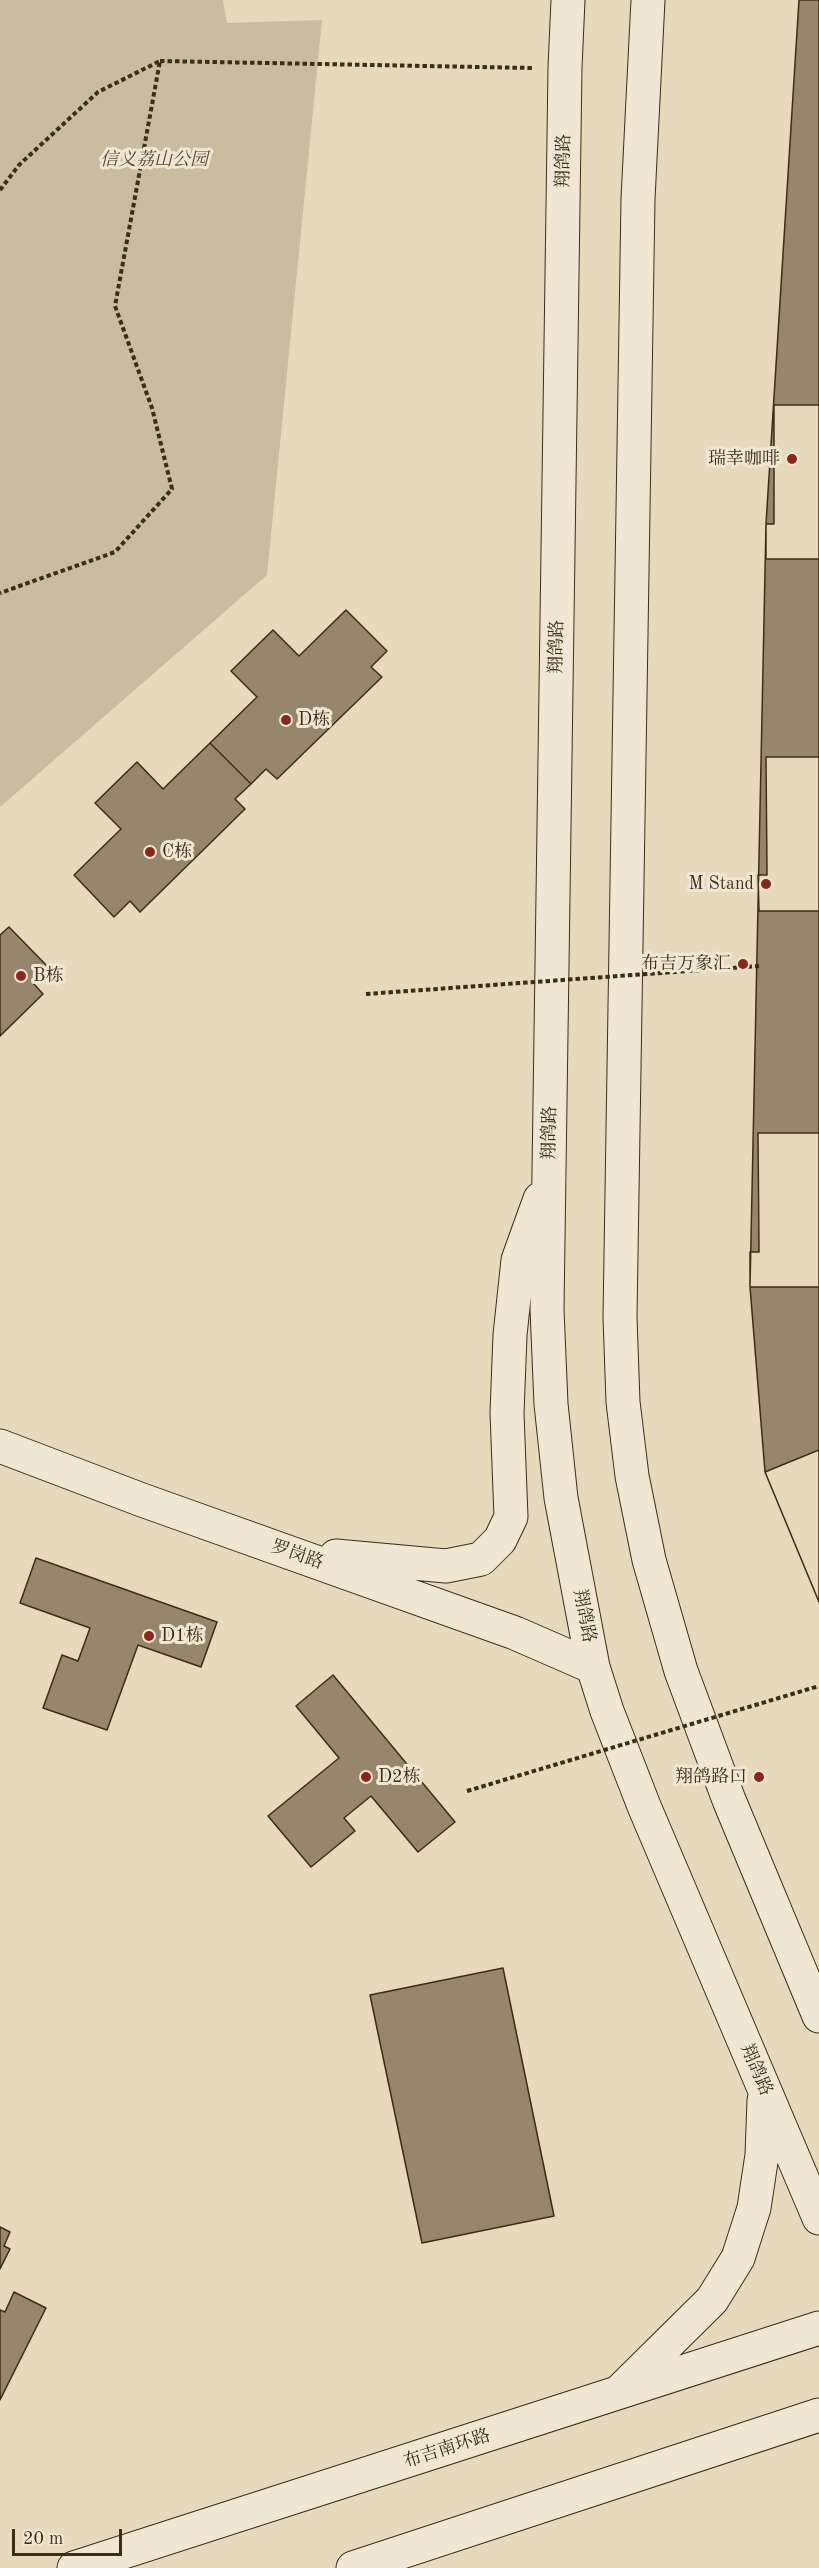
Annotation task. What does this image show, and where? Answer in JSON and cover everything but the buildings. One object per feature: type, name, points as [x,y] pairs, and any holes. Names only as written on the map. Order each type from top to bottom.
[{"type":"street","name":"翔鸽路","points":[[568,0],[565,68],[547,1310],[551,1404],[561,1498],[593,1667],[608,1712],[644,1806],[819,2218]]},
{"type":"street","points":[[648,0],[638,199],[620,1317],[623,1402],[632,1476],[650,1560],[681,1671],[729,1800],[819,2016]]},
{"type":"street","points":[[291,1553],[446,1566],[481,1559],[500,1540],[511,1517],[507,1413],[510,1335],[518,1260],[549,1172]]},
{"type":"street","name":"罗岗路","points":[[0,1446],[142,1500],[516,1633],[593,1667]]},
{"type":"street","points":[[615,2396],[712,2300],[738,2258],[754,2208],[762,2155],[764,2089]]},
{"type":"street","name":"布吉南环路","points":[[74,2568],[615,2396],[819,2328]]},
{"type":"street","points":[[353,2568],[819,2415]]},
{"type":"path","points":[[0,592],[115,552],[172,489],[152,408],[115,306],[160,61]]},
{"type":"path","points":[[0,190],[19,165],[98,92],[160,61],[565,68]]},
{"type":"path","points":[[366,994],[759,966]]},
{"type":"path","points":[[467,1791],[819,1686]]},
{"type":"green space","name":"信义荔山公园","points":[[0,0],[223,0],[227,23],[322,20],[267,575],[0,807]]},
{"type":"place","name":"瑞幸咖啡","points":[[792,459]]},
{"type":"place","name":"D栋","points":[[286,720]]},
{"type":"place","name":"C栋","points":[[150,852]]},
{"type":"place","name":"M Stand","points":[[766,884]]},
{"type":"place","name":"布吉万象汇","points":[[743,964]]},
{"type":"place","name":"B栋","points":[[21,976]]},
{"type":"place","name":"D1栋","points":[[149,1636]]},
{"type":"place","name":"D2栋","points":[[366,1777]]},
{"type":"place","name":"翔鸽路口","points":[[759,1777]]}]
